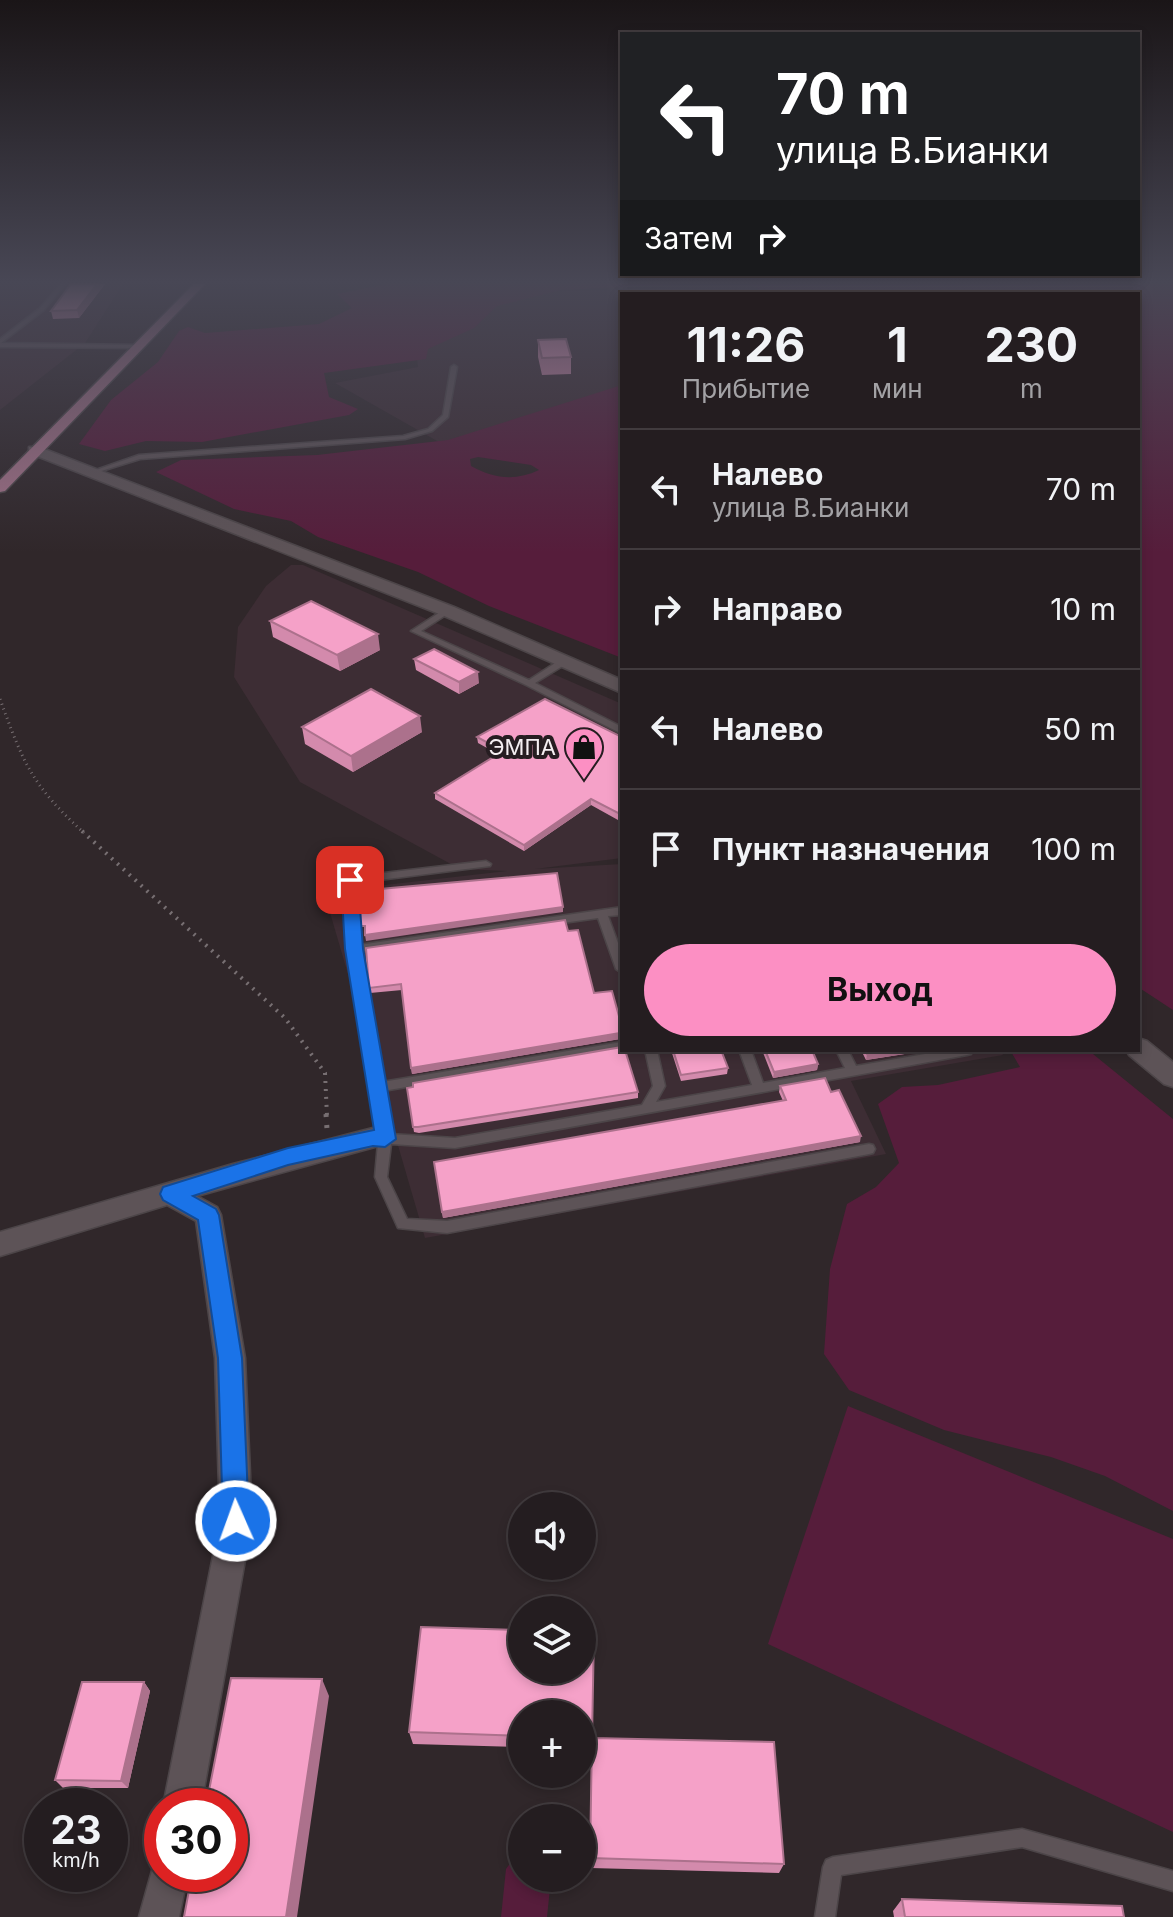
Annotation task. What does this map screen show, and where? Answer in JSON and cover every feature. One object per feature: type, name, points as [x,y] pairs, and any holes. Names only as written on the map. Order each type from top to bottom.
[{"type":"main road","points":[[0,488],[110,373]]},
{"type":"main road","points":[[34,450],[96,471],[448,611],[620,686]]},
{"type":"main road","points":[[1140,1050],[1173,1077]]},
{"type":"street","points":[[0,1244],[288,1156],[379,1138]]},
{"type":"street","points":[[171,1194],[208,1215],[230,1358],[236,1521],[185,1788]]},
{"type":"street","points":[[159,1917],[165,1892]]},
{"type":"lane","points":[[96,471],[139,457],[403,438],[430,430],[446,416],[453,373]]},
{"type":"lane","points":[[448,611],[415,631],[529,683],[620,730]]},
{"type":"lane","points":[[529,683],[566,660]]},
{"type":"lane","points":[[603,721],[620,721]]},
{"type":"lane","points":[[486,864],[350,880],[354,949],[377,1087],[381,1177],[403,1224],[447,1227],[869,1149]]},
{"type":"lane","points":[[354,949],[620,911]]},
{"type":"lane","points":[[602,914],[620,964]]},
{"type":"lane","points":[[377,1087],[620,1046]]},
{"type":"lane","points":[[646,1109],[659,1086],[651,1052]]},
{"type":"lane","points":[[746,1052],[759,1088]]},
{"type":"lane","points":[[843,1052],[852,1071]]},
{"type":"lane","points":[[379,1138],[455,1143],[852,1071],[931,1053]]},
{"type":"lane","points":[[825,1917],[833,1867],[1022,1838],[1173,1881]]},
{"type":"path","points":[[0,699],[23,763],[47,799],[285,1018],[325,1073],[328,1148]]},
{"type":"shaded area","points":[[0,373],[46,373],[0,410]]},
{"type":"shaded area","points":[[144,373],[324,373],[329,397],[358,409],[349,415],[202,442],[146,441],[105,451],[79,444],[111,400]]},
{"type":"shaded area","points":[[384,373],[620,373],[620,436],[446,446],[335,383]]},
{"type":"shaded area","points":[[1140,373],[1173,373],[1173,1010],[1140,988]]},
{"type":"shaded area","points":[[620,386],[620,657],[489,606],[418,572],[318,537],[291,521],[234,509],[156,472],[181,460],[317,455],[448,440]],"holes":[[[478,457],[531,465],[539,470],[522,476],[505,477],[471,466],[470,459]]]},
{"type":"shaded area","points":[[291,565],[303,565],[620,703],[620,858],[535,869],[620,864],[620,1052],[1001,1052],[1003,1055],[851,1081],[886,1154],[425,1238],[324,892],[507,871],[460,869],[300,782],[234,677],[238,627],[266,586]]},
{"type":"shaded area","points":[[1011,1052],[1090,1052],[1173,1119],[1173,1511],[1105,1476],[1051,1457],[944,1430],[849,1390],[824,1354],[830,1269],[847,1204],[876,1187],[899,1163],[878,1104],[902,1087],[938,1085],[1020,1067]]},
{"type":"shaded area","points":[[848,1406],[1173,1539],[1173,1832],[768,1644]]},
{"type":"shaded area","points":[[508,1866],[508,1892],[550,1892],[547,1917],[501,1917]]},
{"type":"building","points":[[311,601],[378,634],[337,655],[270,621]]},
{"type":"building","points":[[434,649],[478,672],[459,682],[414,659]]},
{"type":"building","points":[[371,689],[420,716],[351,756],[302,727]]},
{"type":"building","points":[[545,699],[620,736],[620,812],[591,799],[524,845],[435,793],[503,751],[477,737]]},
{"type":"building","points":[[557,873],[563,907],[365,935],[365,926],[360,926],[358,891]]},
{"type":"building","points":[[565,920],[568,931],[578,930],[594,993],[612,991],[620,1020],[620,1033],[411,1068],[401,984],[369,988],[366,948]]},
{"type":"building","points":[[620,1047],[620,1052],[626,1052],[638,1092],[413,1127],[407,1088],[413,1087],[413,1083]]},
{"type":"building","points":[[674,1052],[722,1052],[728,1068],[681,1075]]},
{"type":"building","points":[[766,1052],[813,1052],[818,1064],[774,1072]]},
{"type":"building","points":[[825,1078],[831,1092],[839,1090],[861,1136],[442,1212],[434,1162],[786,1100],[780,1086]]},
{"type":"building","points":[[421,1627],[508,1630],[508,1684],[593,1684],[593,1700],[508,1700],[508,1736],[409,1732]]},
{"type":"building","points":[[231,1678],[322,1679],[286,1917],[184,1917],[189,1892],[248,1892],[248,1788],[210,1788]]},
{"type":"building","points":[[82,1682],[144,1682],[121,1781],[55,1780]]},
{"type":"building","points":[[596,1738],[774,1742],[784,1864],[596,1858],[596,1804],[591,1804],[591,1788],[596,1788]]},
{"type":"building","points":[[902,1899],[1122,1906],[1124,1917],[905,1917]]},
{"type":"place","name":"ЭМПА","points":[[584,781]]},
{"type":"route","points":[[236,1521],[230,1358],[208,1215],[171,1194],[288,1156],[373,1138],[385,1139],[354,949],[350,880]]}]
